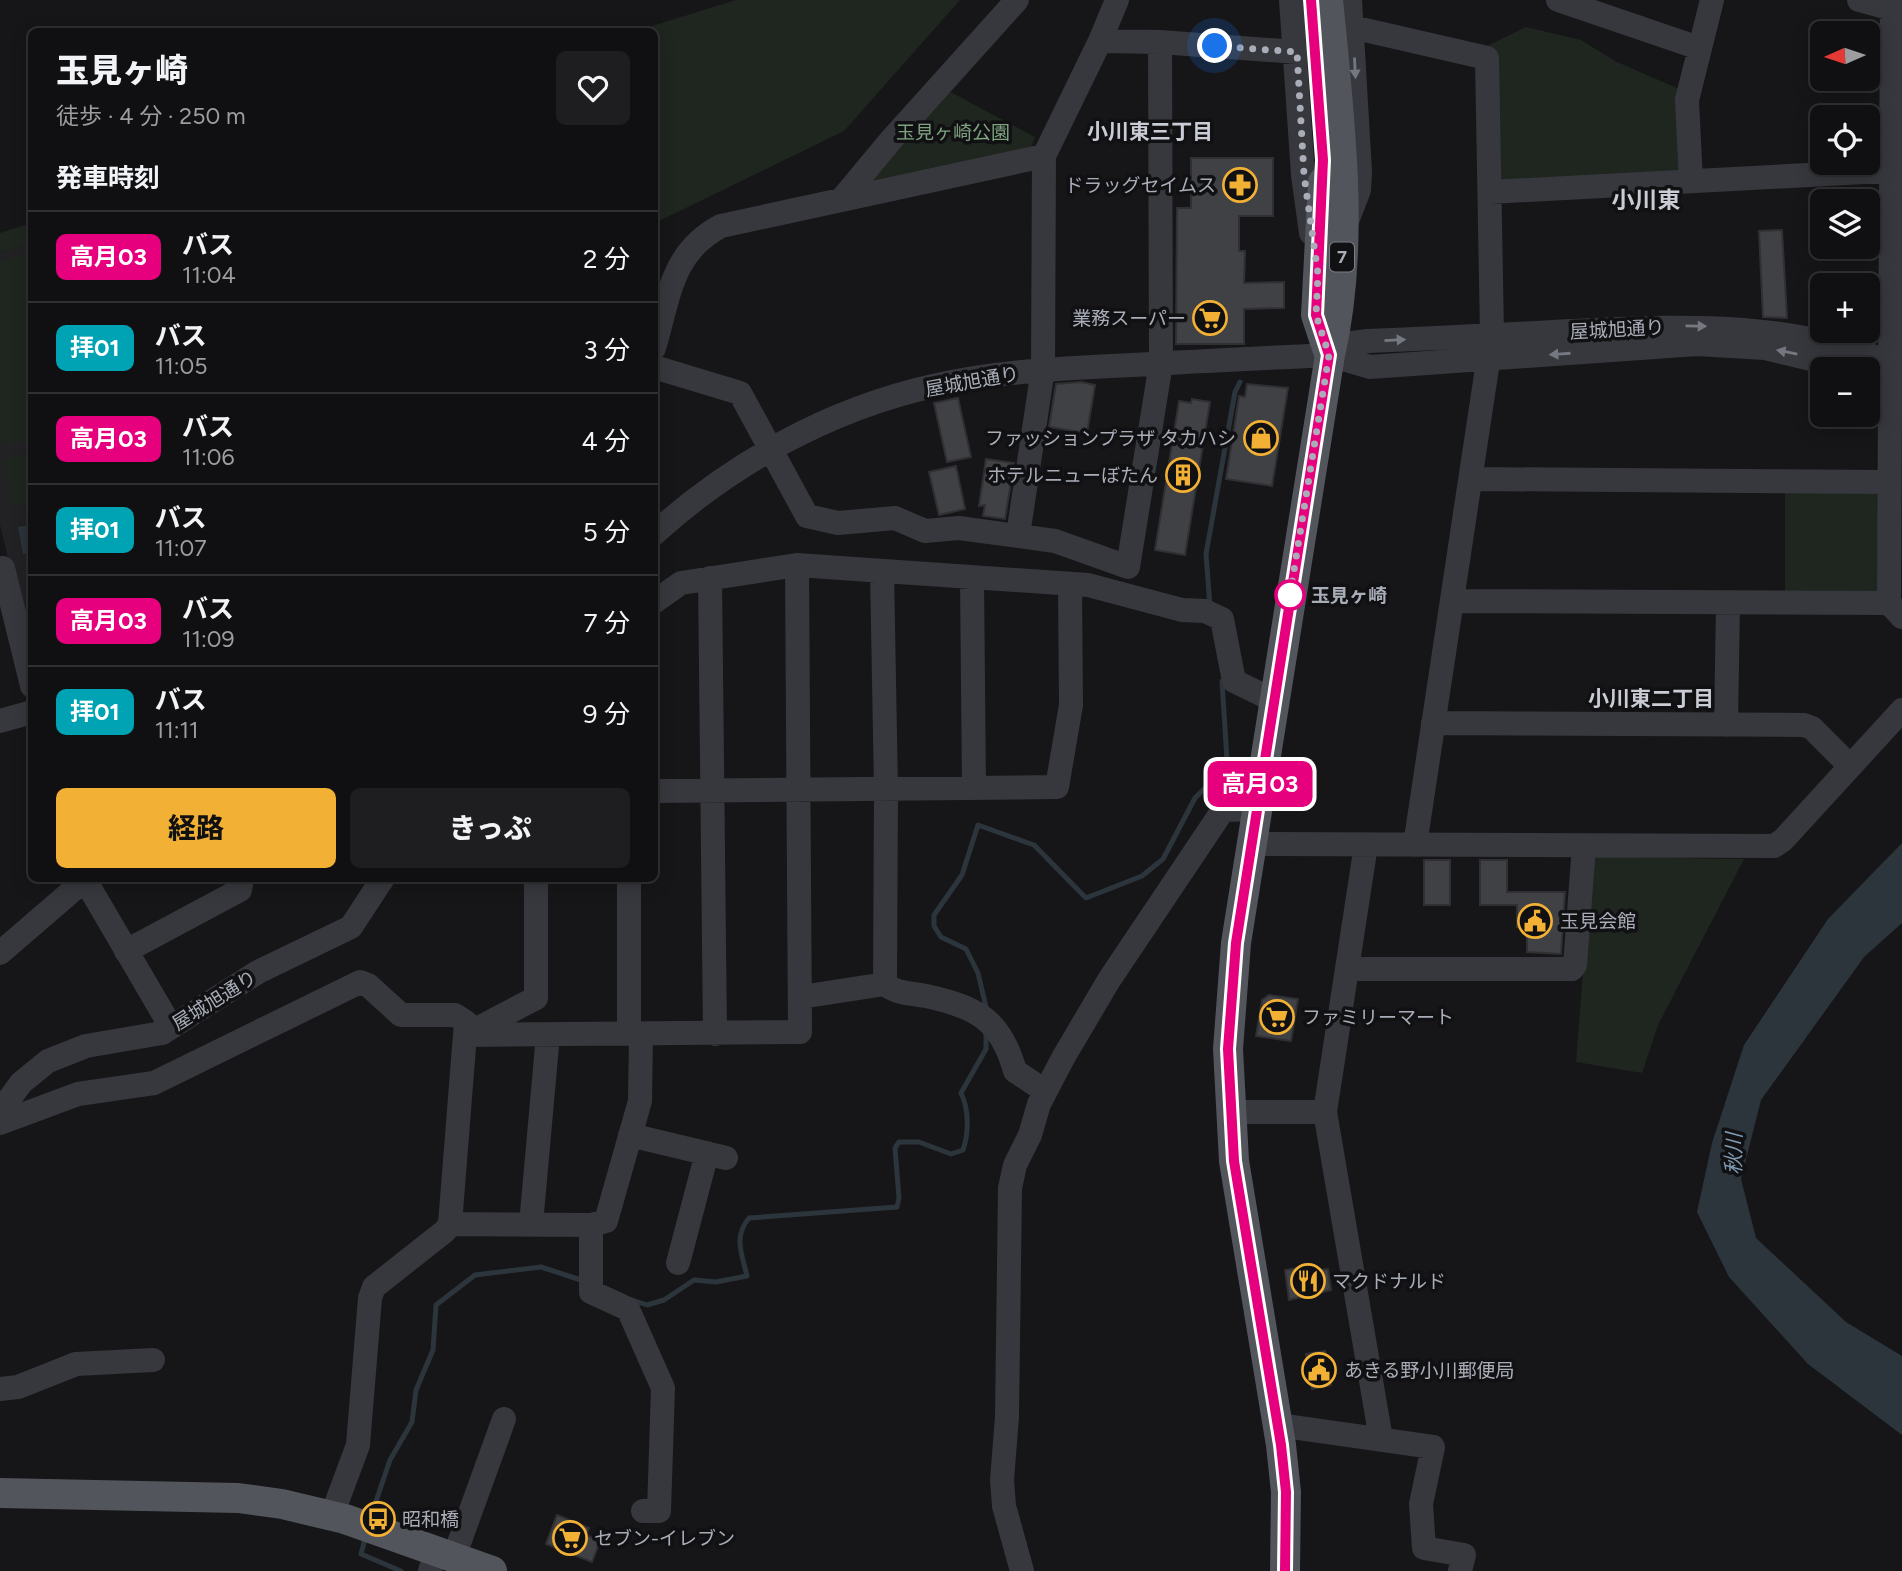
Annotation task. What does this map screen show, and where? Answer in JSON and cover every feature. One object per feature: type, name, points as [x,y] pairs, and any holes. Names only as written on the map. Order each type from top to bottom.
[{"type":"main road","name":"7","points":[[1286,1571],[1286,1492],[1278,1425],[1241,1209],[1230,1112],[1228,1049],[1231,988],[1256,809],[1329,355],[1339,313],[1343,232],[1332,160],[1293,0]]},
{"type":"main road","name":"7","points":[[1328,0],[1332,160],[1318,274],[1316,315],[1329,355]]},
{"type":"main road","points":[[0,1493],[238,1498],[338,1517],[377,1530],[440,1559],[492,1571]]},
{"type":"street","points":[[842,199],[891,140],[1017,0]]},
{"type":"street","points":[[1018,535],[1043,369],[1044,156],[1100,41],[1116,0]]},
{"type":"street","points":[[1293,0],[1304,175],[1318,274]]},
{"type":"street","points":[[1343,232],[1359,190],[1360,172],[1349,0]]},
{"type":"street","points":[[1558,0],[1699,48]]},
{"type":"street","points":[[1692,181],[1687,100],[1712,0]]},
{"type":"street","points":[[1452,601],[1728,603],[1896,610],[1889,482],[1897,170],[1892,5],[1859,0]]},
{"type":"street","points":[[1352,27],[1488,58],[1491,347],[1415,845]]},
{"type":"street","points":[[1100,41],[1297,52]]},
{"type":"street","points":[[658,369],[740,393],[807,516],[838,523],[895,518],[925,531],[959,528],[1018,535],[1055,541],[1128,567],[1161,363],[1160,43]]},
{"type":"street","points":[[658,335],[680,263],[703,235],[721,226],[1044,156]]},
{"type":"street","points":[[1490,192],[1897,170]]},
{"type":"street","name":"屋城旭通り","points":[[658,531],[719,482],[823,423],[899,395],[979,377],[1043,369],[1329,355],[1370,367],[1491,347],[1686,326],[1741,327],[1811,337],[1890,375]]},
{"type":"street","name":"屋城旭通り","points":[[1491,347],[1697,344],[1765,348],[1810,359]]},
{"type":"street","points":[[1472,479],[1889,482]]},
{"type":"street","points":[[658,599],[681,583],[797,565],[1088,585],[1182,610],[1210,613],[1222,620],[1234,681],[1273,700]]},
{"type":"street","points":[[465,1035],[800,1032],[801,790],[797,565]]},
{"type":"street","points":[[2,568],[28,670]]},
{"type":"street","points":[[882,571],[886,984],[894,991],[929,996],[989,1022],[1007,1043],[1015,1071],[1045,1091]]},
{"type":"street","points":[[710,578],[715,1034]]},
{"type":"street","points":[[972,578],[974,788]]},
{"type":"street","points":[[658,791],[1057,787],[1071,705],[1070,585]]},
{"type":"street","points":[[1726,725],[1728,603]]},
{"type":"street","points":[[1251,844],[1774,846],[1783,840],[1902,710]]},
{"type":"street","points":[[0,721],[28,713]]},
{"type":"street","points":[[1433,723],[1812,728],[1850,766]]},
{"type":"street","points":[[1020,1570],[1004,1506],[1002,1480],[1007,1417],[1010,1188],[1015,1165],[1030,1135],[1045,1091],[1109,980],[1223,810],[1256,809]]},
{"type":"street","points":[[1367,845],[1325,1112],[1381,1439]]},
{"type":"street","points":[[1348,969],[1572,969],[1575,965],[1584,846]]},
{"type":"street","points":[[0,953],[82,882]]},
{"type":"street","points":[[87,882],[171,1027]]},
{"type":"street","points":[[126,951],[240,890],[241,882]]},
{"type":"street","name":"屋城旭通り","points":[[0,1112],[11,1085],[48,1061],[68,1051],[162,1033],[258,972],[351,927],[380,882]]},
{"type":"street","points":[[531,1224],[542,1035],[536,998],[537,882]]},
{"type":"street","points":[[450,1224],[590,1225],[606,1221],[640,1101],[629,882]]},
{"type":"street","points":[[0,1123],[78,1094],[155,1083],[360,982],[368,985],[401,1014],[455,1015],[466,1022],[450,1224],[445,1231],[374,1287],[370,1298],[358,1445],[338,1517]]},
{"type":"street","points":[[801,997],[886,984]]},
{"type":"street","points":[[465,1035],[536,998]]},
{"type":"street","points":[[1230,1112],[1325,1112]]},
{"type":"street","points":[[630,1135],[717,1156],[678,1263]]},
{"type":"street","points":[[590,1225],[591,1292],[628,1309],[663,1388],[659,1511],[643,1511]]},
{"type":"street","points":[[0,1389],[18,1387],[76,1364],[153,1360]]},
{"type":"street","points":[[440,1559],[504,1419]]},
{"type":"street","points":[[1278,1425],[1433,1447],[1421,1504],[1424,1548],[1464,1554]]},
{"type":"shaded area","points":[[28,244],[28,639],[0,525],[0,253]]},
{"type":"green space","points":[[736,0],[960,0],[844,131],[658,222],[658,28],[646,28]]},
{"type":"green space","points":[[1526,27],[1581,40],[1615,61],[1679,89],[1683,173],[1498,183],[1481,49]]},
{"type":"green space","name":"玉見ヶ崎公園","points":[[945,89],[1035,137],[1030,150],[866,186]]},
{"type":"green space","points":[[28,224],[28,244],[0,253],[0,233]]},
{"type":"green space","points":[[28,252],[28,442],[0,442],[0,261]]},
{"type":"green space","points":[[28,455],[28,504],[13,507],[4,459]]},
{"type":"green space","points":[[1785,488],[1875,490],[1882,496],[1877,596],[1785,596]]},
{"type":"green space","points":[[1592,857],[1744,859],[1658,1025],[1642,1073],[1576,1062]]},
{"type":"water","points":[[28,525],[28,553],[23,554],[18,527]]},
{"type":"water","name":"秋川","points":[[1902,843],[1902,923],[1864,957],[1761,1100],[1741,1179],[1756,1238],[1846,1322],[1902,1356],[1902,1435],[1808,1364],[1729,1277],[1697,1212],[1712,1143],[1744,1045],[1828,919]]},
{"type":"building","points":[[1191,158],[1273,158],[1273,216],[1239,216],[1239,251],[1245,251],[1244,283],[1284,282],[1284,308],[1244,309],[1244,344],[1176,344],[1177,208],[1191,208]]},
{"type":"building","points":[[1782,230],[1787,318],[1763,317],[1759,231]]},
{"type":"building","points":[[1081,382],[1095,385],[1087,433],[1049,427],[1056,384]]},
{"type":"building","points":[[1247,384],[1288,388],[1272,486],[1226,479],[1239,396],[1245,397]]},
{"type":"building","points":[[958,398],[971,457],[947,462],[934,403]]},
{"type":"building","name":"ホテルニューぼたん","points":[[1192,399],[1210,402],[1185,555],[1155,550],[1179,401],[1191,403]]},
{"type":"building","points":[[986,459],[1014,463],[1005,519],[983,516],[985,505],[979,506]]},
{"type":"building","points":[[956,466],[965,509],[939,515],[929,472]]},
{"type":"building","points":[[1424,860],[1450,860],[1450,905],[1424,905]]},
{"type":"building","points":[[1480,860],[1507,860],[1507,892],[1565,892],[1561,954],[1527,952],[1527,927],[1517,927],[1517,905],[1480,905]]},
{"type":"building","points":[[1269,995],[1298,999],[1291,1041],[1256,1036],[1262,1000]]},
{"type":"building","name":"マクドナルド","points":[[1312,1266],[1313,1271],[1328,1269],[1331,1290],[1289,1300],[1285,1270]]},
{"type":"building","name":"あきる野小川郵便局","points":[[1325,1351],[1331,1385],[1312,1389],[1306,1354]]},
{"type":"building","name":"セブン-イレブン","points":[[557,1515],[589,1528],[586,1535],[600,1541],[592,1562],[546,1544]]},
{"type":"waterway","points":[[1210,606],[1206,554],[1235,392],[1240,382]]},
{"type":"waterway","points":[[987,1011],[978,973],[966,949],[941,937],[934,926],[934,915],[962,875],[978,825],[1034,845],[1086,898],[1142,876],[1163,859],[1195,798],[1206,787],[1228,776],[1222,681]]},
{"type":"waterway","points":[[632,1300],[647,1305],[664,1300],[694,1280],[716,1282],[747,1276],[740,1239],[749,1218],[897,1207],[899,1198],[895,1148],[899,1142],[919,1142],[951,1154],[963,1150],[967,1121],[966,1106],[961,1093],[986,1049],[986,1031]]},
{"type":"waterway","points":[[370,1519],[390,1460],[412,1422],[416,1390],[433,1350],[436,1305],[475,1275],[541,1267],[584,1281]]},
{"type":"waterway","points":[[366,1535],[361,1554],[401,1571]]},
{"type":"bus line","name":"高月03","points":[[1285,1571],[1286,1492],[1281,1445],[1234,1161],[1228,1049],[1236,943],[1329,355],[1316,315],[1323,160],[1322,117],[1311,0]]},
{"type":"place","name":"ドラッグセイムス","points":[[1240,185]]},
{"type":"place","name":"業務スーパー","points":[[1210,318]]},
{"type":"place","name":"ファッションプラザ タカハシ","points":[[1261,438]]},
{"type":"place","name":"ホテルニューぼたん","points":[[1183,475]]},
{"type":"place","name":"玉見ヶ崎","points":[[1290,595]]},
{"type":"place","name":"玉見会館","points":[[1535,921]]},
{"type":"place","name":"ファミリーマート","points":[[1277,1017]]},
{"type":"place","name":"マクドナルド","points":[[1308,1281]]},
{"type":"place","name":"あきる野小川郵便局","points":[[1319,1370]]},
{"type":"place","name":"昭和橋","points":[[378,1519]]},
{"type":"place","name":"セブン-イレブン","points":[[570,1538]]},
{"type":"district","name":"小川東三丁目","points":[[1150,132]]},
{"type":"district","name":"小川東","points":[[1646,200]]},
{"type":"district","name":"小川東二丁目","points":[[1651,699]]},
{"type":"route","points":[[1215,46],[1297,52],[1304,175],[1318,274],[1316,315],[1329,355],[1323,406],[1290,595]]}]
